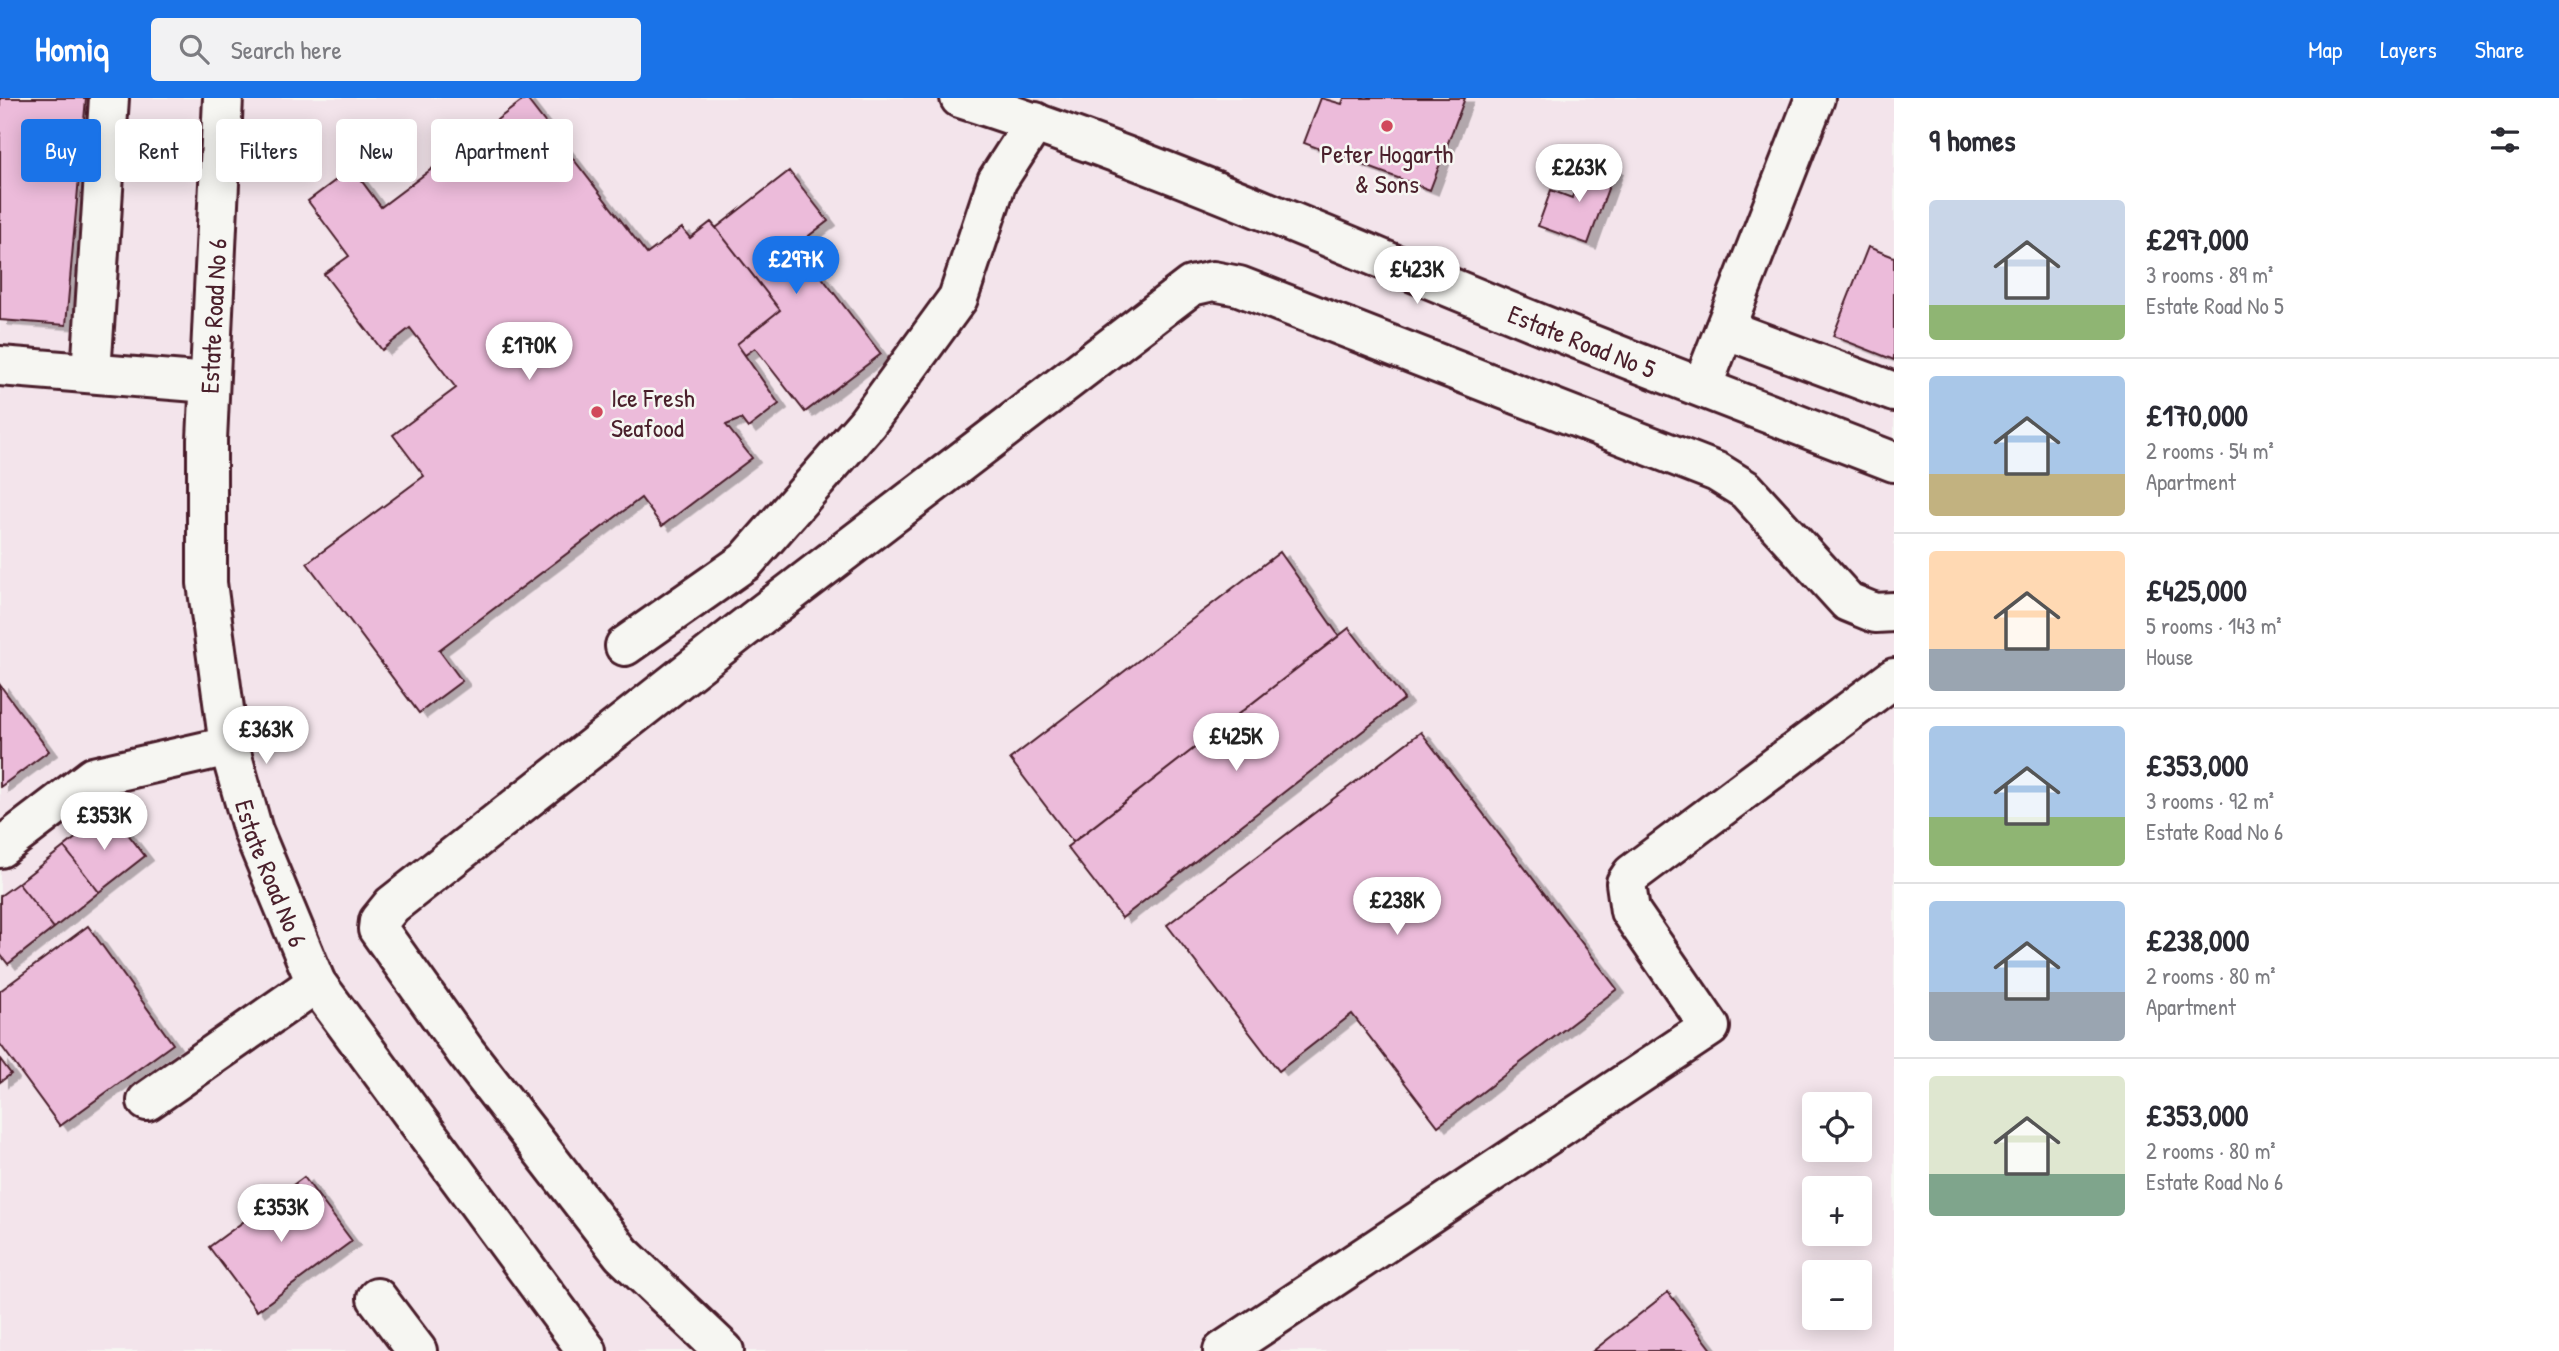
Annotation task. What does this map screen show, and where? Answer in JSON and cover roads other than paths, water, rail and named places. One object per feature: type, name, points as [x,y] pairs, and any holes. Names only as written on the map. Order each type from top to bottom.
[{"type":"street","points":[[91,373],[109,98]]},
{"type":"street","name":"Estate Road No 6","points":[[223,98],[209,383],[206,583],[229,746],[253,831],[316,983],[587,1351]]},
{"type":"street","name":"Estate Road No 5","points":[[960,98],[1035,122],[1203,185],[1515,314],[1894,462]]},
{"type":"street","points":[[1702,387],[1815,98]]},
{"type":"street","points":[[625,646],[746,561],[867,423],[958,298],[998,181],[1035,122]]},
{"type":"street","points":[[724,1351],[622,1254],[465,1051],[378,929],[379,920],[392,905],[739,632],[1191,286],[1213,281],[1239,286],[1717,472],[1746,489],[1848,602],[1875,613],[1894,611]]},
{"type":"street","points":[[1725,329],[1894,392]]},
{"type":"street","points":[[0,366],[209,383]]},
{"type":"street","points":[[1223,1351],[1710,1027],[1630,911],[1626,883],[1632,874],[1894,678]]},
{"type":"street","points":[[0,848],[93,777],[229,746]]},
{"type":"street","points":[[147,1101],[316,983]]},
{"type":"street","points":[[377,1297],[418,1351]]},
{"type":"place","name":"Peter Hogarth & Sons","points":[[1387,126]]},
{"type":"place","name":"Ice Fresh Seafood","points":[[597,412]]}]
